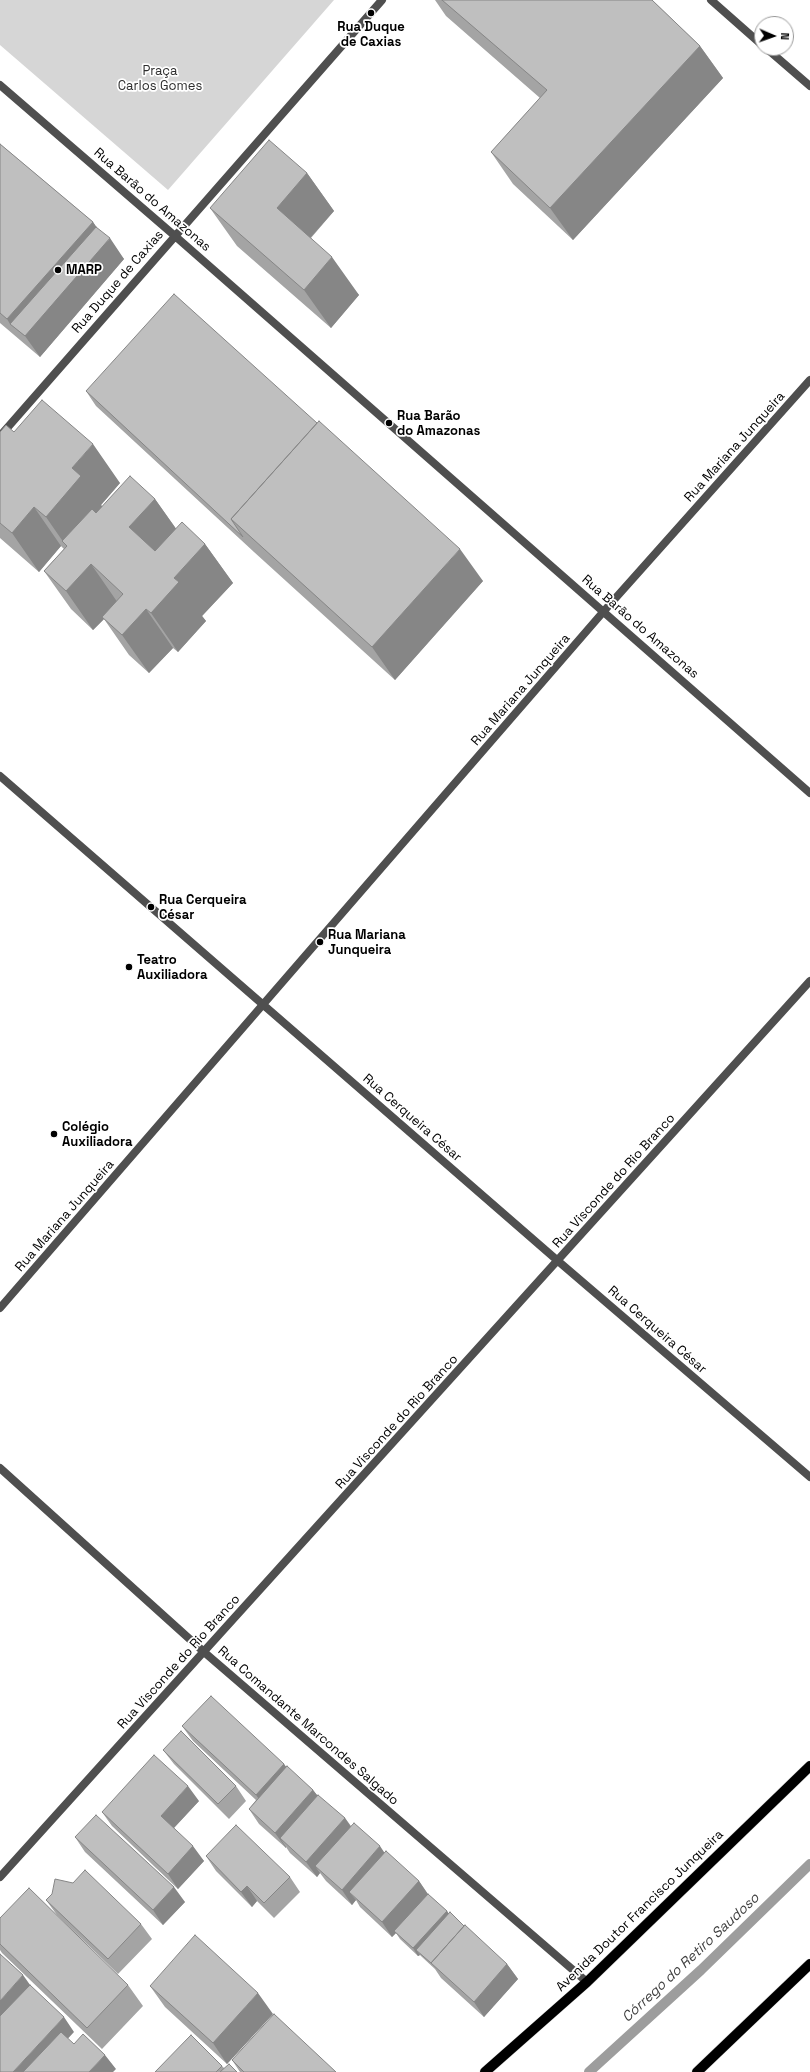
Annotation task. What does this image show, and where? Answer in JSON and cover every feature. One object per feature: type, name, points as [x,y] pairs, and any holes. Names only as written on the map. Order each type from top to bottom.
[{"type":"main road","name":"Avenida Doutor Francisco Junqueira","points":[[485,2072],[587,1982],[810,1766]]},
{"type":"main road","points":[[697,2072],[810,1964]]},
{"type":"street","name":"Rua Duque de Caxias","points":[[0,436],[382,0]]},
{"type":"street","points":[[711,0],[754,38]]},
{"type":"street","points":[[775,56],[810,86]]},
{"type":"street","name":"Rua Barão do Amazonas","points":[[0,85],[175,236],[810,793]]},
{"type":"street","name":"Rua Mariana Junqueira","points":[[0,1308],[604,611],[810,380]]},
{"type":"street","name":"Rua Cerqueira César","points":[[0,776],[558,1261],[810,1477]]},
{"type":"street","name":"Rua Visconde do Rio Branco","points":[[0,1877],[810,981]]},
{"type":"street","name":"Rua Comandante Marcondes Salgado","points":[[0,1468],[204,1652],[587,1982]]},
{"type":"green space","name":"Praça Carlos Gomes","points":[[0,0],[334,0],[168,190],[0,45]]},
{"type":"building","points":[[442,0],[652,0],[700,46],[550,208],[491,152],[547,90]]},
{"type":"building","points":[[269,140],[307,173],[277,208],[332,257],[304,290],[210,208]]},
{"type":"building","points":[[0,144],[93,222],[7,319],[0,313]]},
{"type":"building","points":[[96,227],[110,238],[25,336],[10,324]]},
{"type":"building","points":[[174,294],[317,423],[231,519],[243,537],[86,391]]},
{"type":"building","points":[[42,400],[93,444],[72,468],[81,476],[46,517],[34,507],[12,533],[0,523],[0,432],[6,425],[14,432]]},
{"type":"building","points":[[319,421],[460,549],[372,647],[231,519]]},
{"type":"building","points":[[130,476],[155,499],[129,527],[155,551],[182,522],[205,544],[174,578],[179,582],[151,613],[146,609],[122,635],[102,617],[123,594],[91,564],[66,591],[44,571],[67,546],[62,541],[92,509],[96,513]]},
{"type":"building","points":[[211,1696],[284,1764],[256,1795],[182,1726]]},
{"type":"building","points":[[181,1731],[236,1786],[218,1804],[163,1750]]},
{"type":"building","points":[[154,1755],[188,1786],[161,1816],[193,1846],[168,1874],[102,1812]]},
{"type":"building","points":[[287,1766],[313,1790],[275,1833],[249,1809]]},
{"type":"building","points":[[318,1795],[345,1818],[306,1862],[280,1838]]},
{"type":"building","points":[[96,1815],[174,1887],[153,1910],[75,1837]]},
{"type":"building","points":[[354,1823],[380,1846],[342,1890],[315,1866]]},
{"type":"building","points":[[236,1825],[290,1877],[264,1903],[247,1886],[241,1892],[206,1856]]},
{"type":"building","points":[[386,1851],[419,1881],[382,1922],[349,1892]]},
{"type":"building","points":[[85,1870],[141,1924],[108,1959],[46,1900],[52,1894],[55,1879],[73,1883]]},
{"type":"building","points":[[29,1888],[128,1985],[87,2028],[0,1944],[0,1918]]},
{"type":"building","points":[[428,1894],[447,1911],[413,1948],[394,1931]]},
{"type":"building","points":[[450,1912],[464,1926],[431,1963],[416,1950]]},
{"type":"building","points":[[465,1925],[507,1964],[474,2002],[431,1963]]},
{"type":"building","points":[[195,1935],[258,1993],[213,2043],[150,1986]]},
{"type":"building","points":[[0,1954],[23,1975],[0,2001]]},
{"type":"building","points":[[30,1985],[64,2017],[13,2072],[0,2072],[0,2016]]},
{"type":"building","points":[[274,2014],[336,2072],[244,2072],[232,2060]]},
{"type":"building","points":[[61,2032],[74,2044],[83,2034],[105,2055],[89,2072],[23,2072]]},
{"type":"building","points":[[191,2035],[222,2066],[216,2072],[155,2072]]},
{"type":"building","points":[[229,2064],[237,2072],[220,2072]]},
{"type":"waterway","name":"Córrego do Retiro Saudoso","points":[[589,2072],[701,1970],[810,1864]]},
{"type":"place","name":"Rua Duque de Caxias","points":[[371,13]]},
{"type":"place","name":"MARP","points":[[58,270]]},
{"type":"place","name":"Rua Barão do Amazonas","points":[[389,423]]},
{"type":"place","name":"Rua Cerqueira César","points":[[151,907]]},
{"type":"place","name":"Rua Mariana Junqueira","points":[[320,942]]},
{"type":"place","name":"Teatro Auxiliadora","points":[[129,967]]},
{"type":"place","name":"Colégio Auxiliadora","points":[[54,1134]]}]
